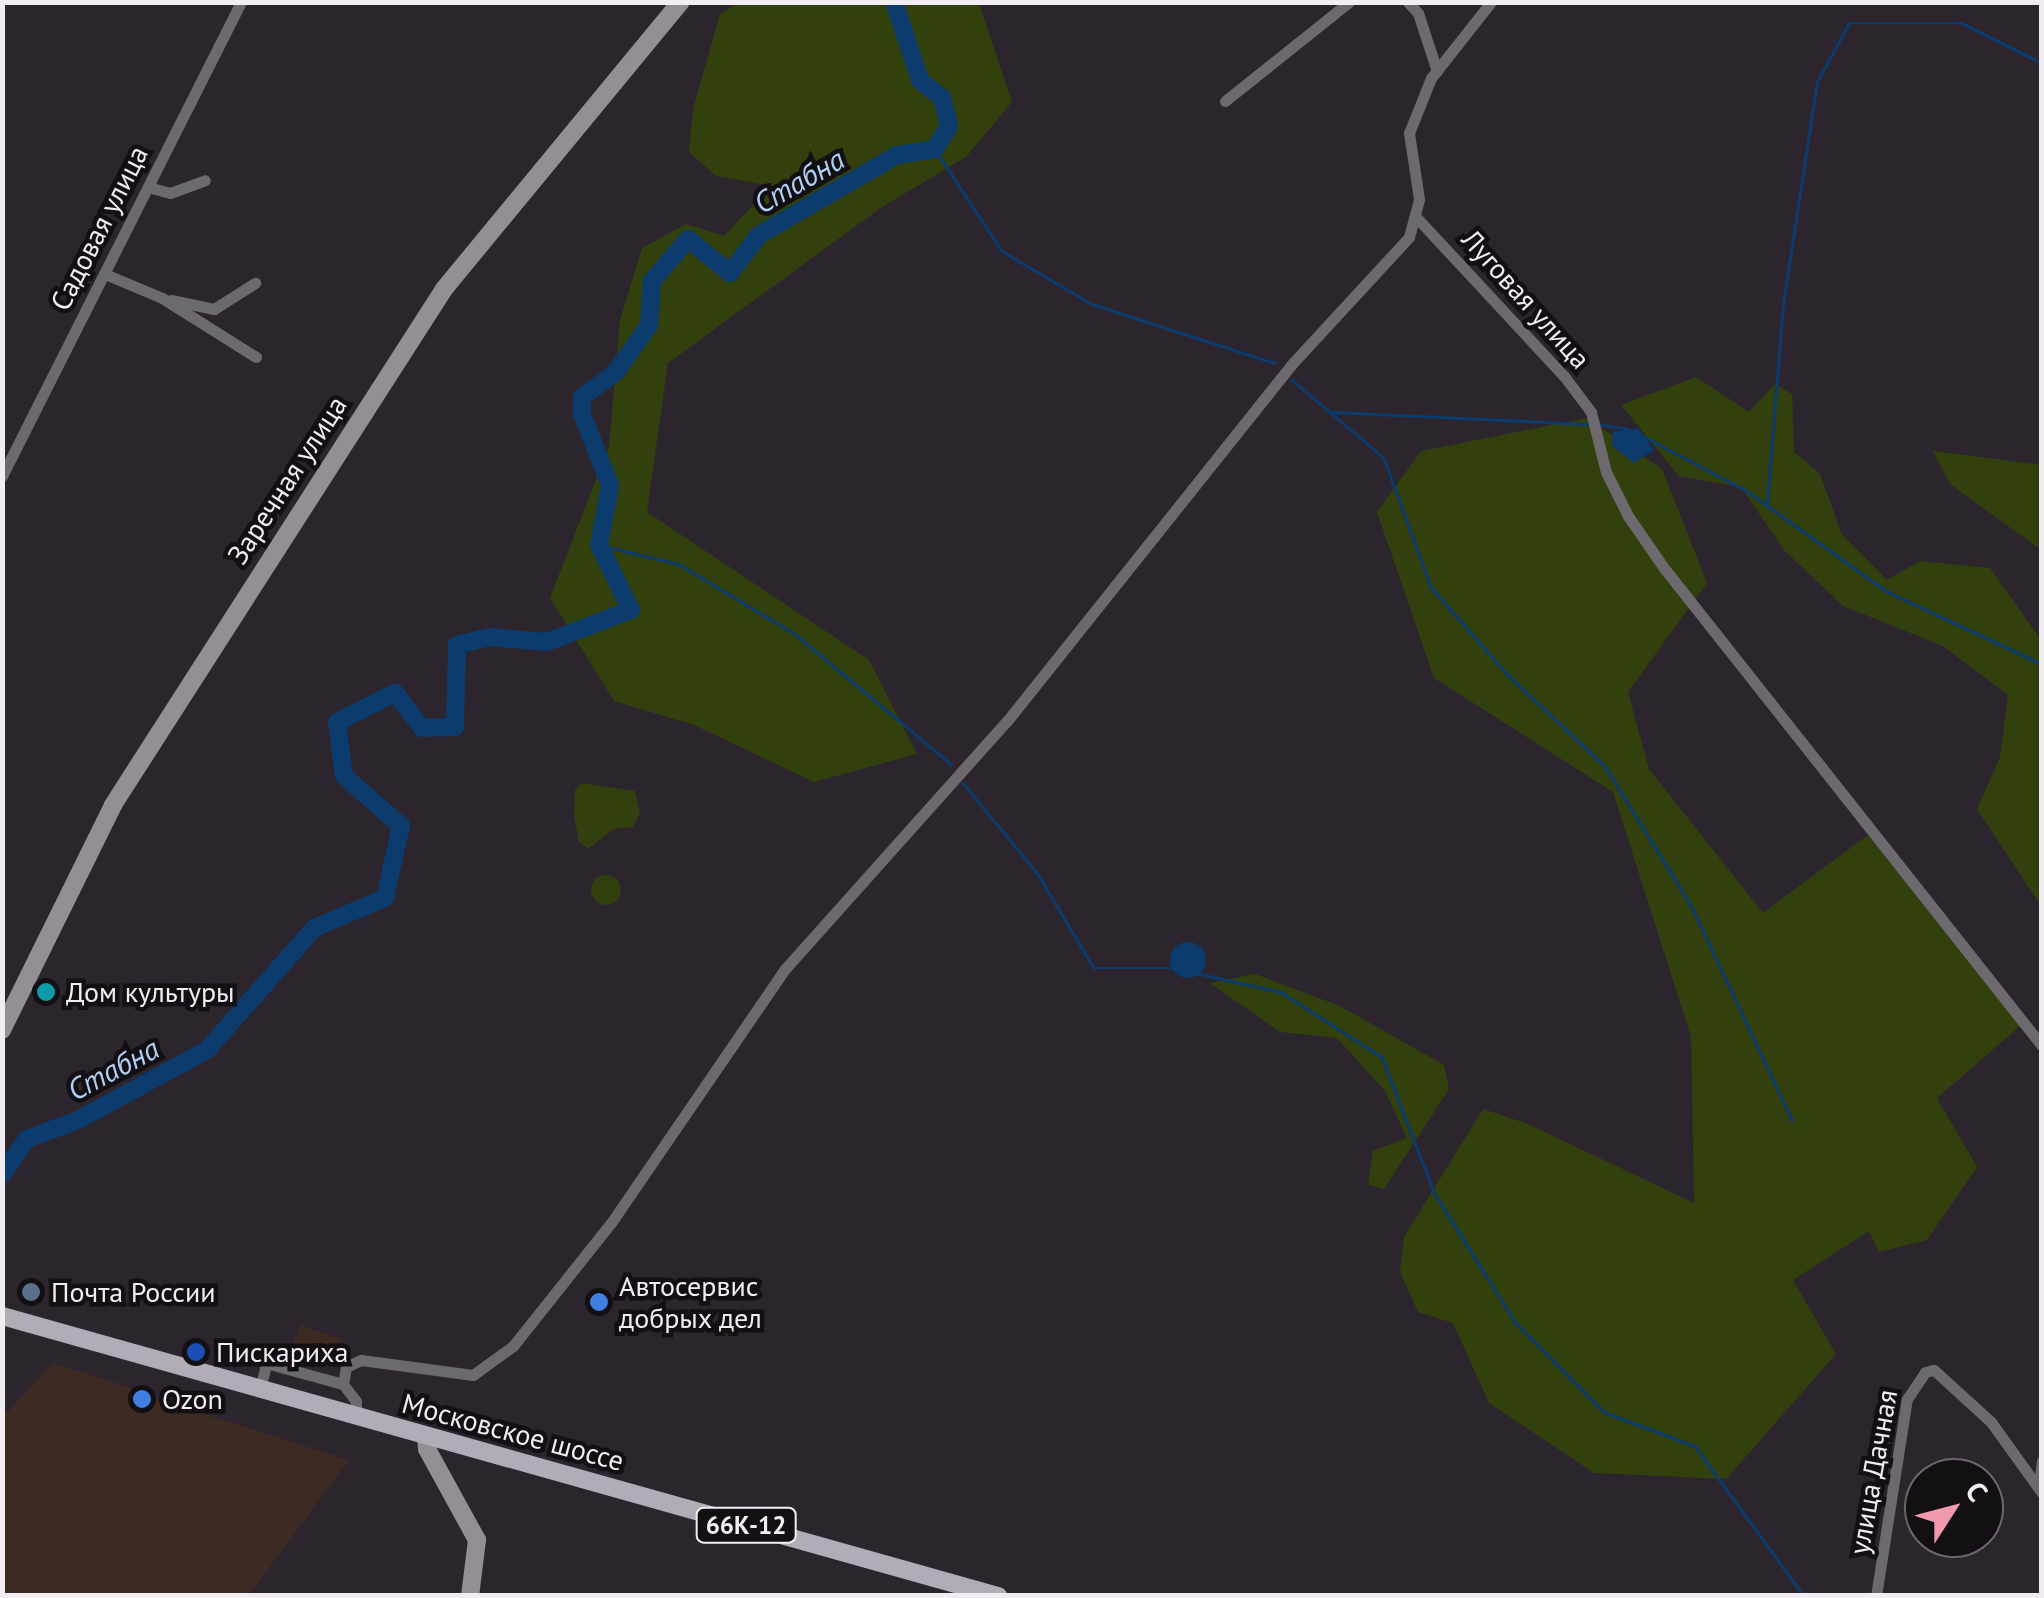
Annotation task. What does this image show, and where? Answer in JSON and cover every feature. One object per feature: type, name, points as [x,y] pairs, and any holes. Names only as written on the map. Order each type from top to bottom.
[{"type":"main road","name":"Московское шоссе","points":[[8,1318],[998,1596]]},
{"type":"street","name":"Садовая улица","points":[[2,476],[241,2]]},
{"type":"street","name":"Заречная улица","points":[[2,1030],[113,805],[423,321],[681,2]]},
{"type":"street","points":[[1225,101],[1349,2]]},
{"type":"street","points":[[1408,2],[1418,13],[1437,71]]},
{"type":"street","points":[[343,1384],[346,1366],[361,1360],[473,1374],[513,1346],[641,1181],[785,969],[1007,721],[1291,365],[1408,237],[1417,218],[1409,133],[1437,71],[1491,2]]},
{"type":"street","points":[[148,186],[170,192],[205,180]]},
{"type":"street","name":"Луговая улица","points":[[1417,218],[1564,376],[1592,417],[1606,472],[1664,568],[2042,1046]]},
{"type":"street","points":[[104,274],[162,298],[256,356]]},
{"type":"street","points":[[162,298],[214,309],[255,283]]},
{"type":"street","points":[[260,1390],[266,1363],[343,1384],[356,1401],[356,1418]]},
{"type":"street","name":"улица Дачная","points":[[1876,1596],[1908,1399],[1916,1379],[1934,1370],[1990,1422],[2042,1493]]},
{"type":"street","points":[[426,1437],[427,1449],[476,1540],[470,1596]]},
{"type":"street","points":[[2042,1461],[2042,1493]]},
{"type":"shaded area","points":[[300,1325],[342,1340],[333,1363],[292,1348]]},
{"type":"shaded area","points":[[53,1363],[128,1387],[135,1392],[131,1404],[137,1393],[349,1460],[249,1595],[3,1595],[3,1417]]},
{"type":"green space","points":[[738,3],[979,3],[1012,102],[966,157],[882,207],[668,363],[647,512],[869,660],[917,754],[814,782],[694,725],[614,701],[550,598],[609,446],[620,320],[642,248],[686,224],[724,236],[771,186],[716,176],[689,152],[693,109],[720,14]]},
{"type":"green space","points":[[1696,377],[1749,412],[1775,384],[1792,394],[1794,452],[1820,474],[1842,535],[1887,580],[1920,561],[1990,568],[2041,640],[2041,906],[1977,809],[2000,757],[2008,695],[1943,646],[1843,606],[1784,550],[1741,487],[1679,476],[1621,405]]},
{"type":"green space","points":[[1587,418],[1662,469],[1707,583],[1628,692],[1649,769],[1763,913],[1868,835],[2020,1026],[1937,1098],[1977,1167],[1927,1240],[1879,1252],[1869,1231],[1793,1280],[1836,1354],[1726,1479],[1594,1473],[1489,1403],[1453,1323],[1418,1312],[1400,1272],[1404,1237],[1483,1109],[1528,1124],[1694,1203],[1691,1037],[1613,792],[1434,678],[1377,512],[1421,451]]},
{"type":"green space","points":[[1933,451],[2041,465],[2041,550],[1950,484]]},
{"type":"green space","points":[[582,783],[635,791],[640,813],[633,827],[614,829],[588,849],[579,842],[575,790]]},
{"type":"green space","points":[[606,875],[617,879],[621,890],[617,901],[606,905],[595,901],[591,890],[595,879]]},
{"type":"green space","points":[[1255,974],[1340,1006],[1444,1065],[1449,1089],[1384,1189],[1368,1185],[1373,1151],[1407,1138],[1385,1091],[1337,1038],[1280,1032],[1210,983]]},
{"type":"water","points":[[1638,428],[1654,450],[1634,463],[1612,446],[1613,432]]},
{"type":"water","points":[[1188,942],[1201,947],[1206,960],[1201,973],[1188,978],[1175,973],[1170,960],[1175,947]]},
{"type":"waterway","name":"Стабна","points":[[2,1175],[27,1139],[78,1120],[207,1050],[314,928],[385,898],[401,826],[344,776],[337,722],[395,693],[422,728],[455,727],[457,645],[488,637],[547,642],[631,610],[599,545],[610,485],[582,414],[582,397],[616,372],[649,325],[652,281],[688,239],[730,273],[759,235],[897,155],[935,149],[949,126],[942,98],[920,80],[894,2]]},
{"type":"waterway","points":[[1767,503],[1783,304],[1817,82],[1849,23],[1962,23],[2042,63]]},
{"type":"waterway","points":[[935,149],[1002,251],[1092,304],[1275,363]]},
{"type":"waterway","points":[[1291,379],[1384,458],[1431,587],[1508,675],[1605,766],[1691,905],[1792,1120]]},
{"type":"waterway","points":[[1333,412],[1590,424]]},
{"type":"waterway","points":[[1598,424],[1629,429]]},
{"type":"waterway","points":[[1645,437],[1747,491],[1886,591],[2042,664]]},
{"type":"waterway","points":[[599,545],[679,564],[795,634],[951,764]]},
{"type":"waterway","points":[[963,783],[1038,874],[1094,968],[1174,968]]},
{"type":"waterway","points":[[1196,973],[1281,992],[1382,1057],[1435,1194],[1516,1323],[1604,1412],[1695,1446],[1804,1596]]},
{"type":"place","name":"Дом культуры","points":[[46,992]]},
{"type":"place","name":"Почта России","points":[[31,1292]]},
{"type":"place","name":"Автосервис добрых дел","points":[[599,1302]]},
{"type":"place","name":"Пискариха","points":[[196,1352]]},
{"type":"place","name":"Ozon","points":[[142,1399]]}]
